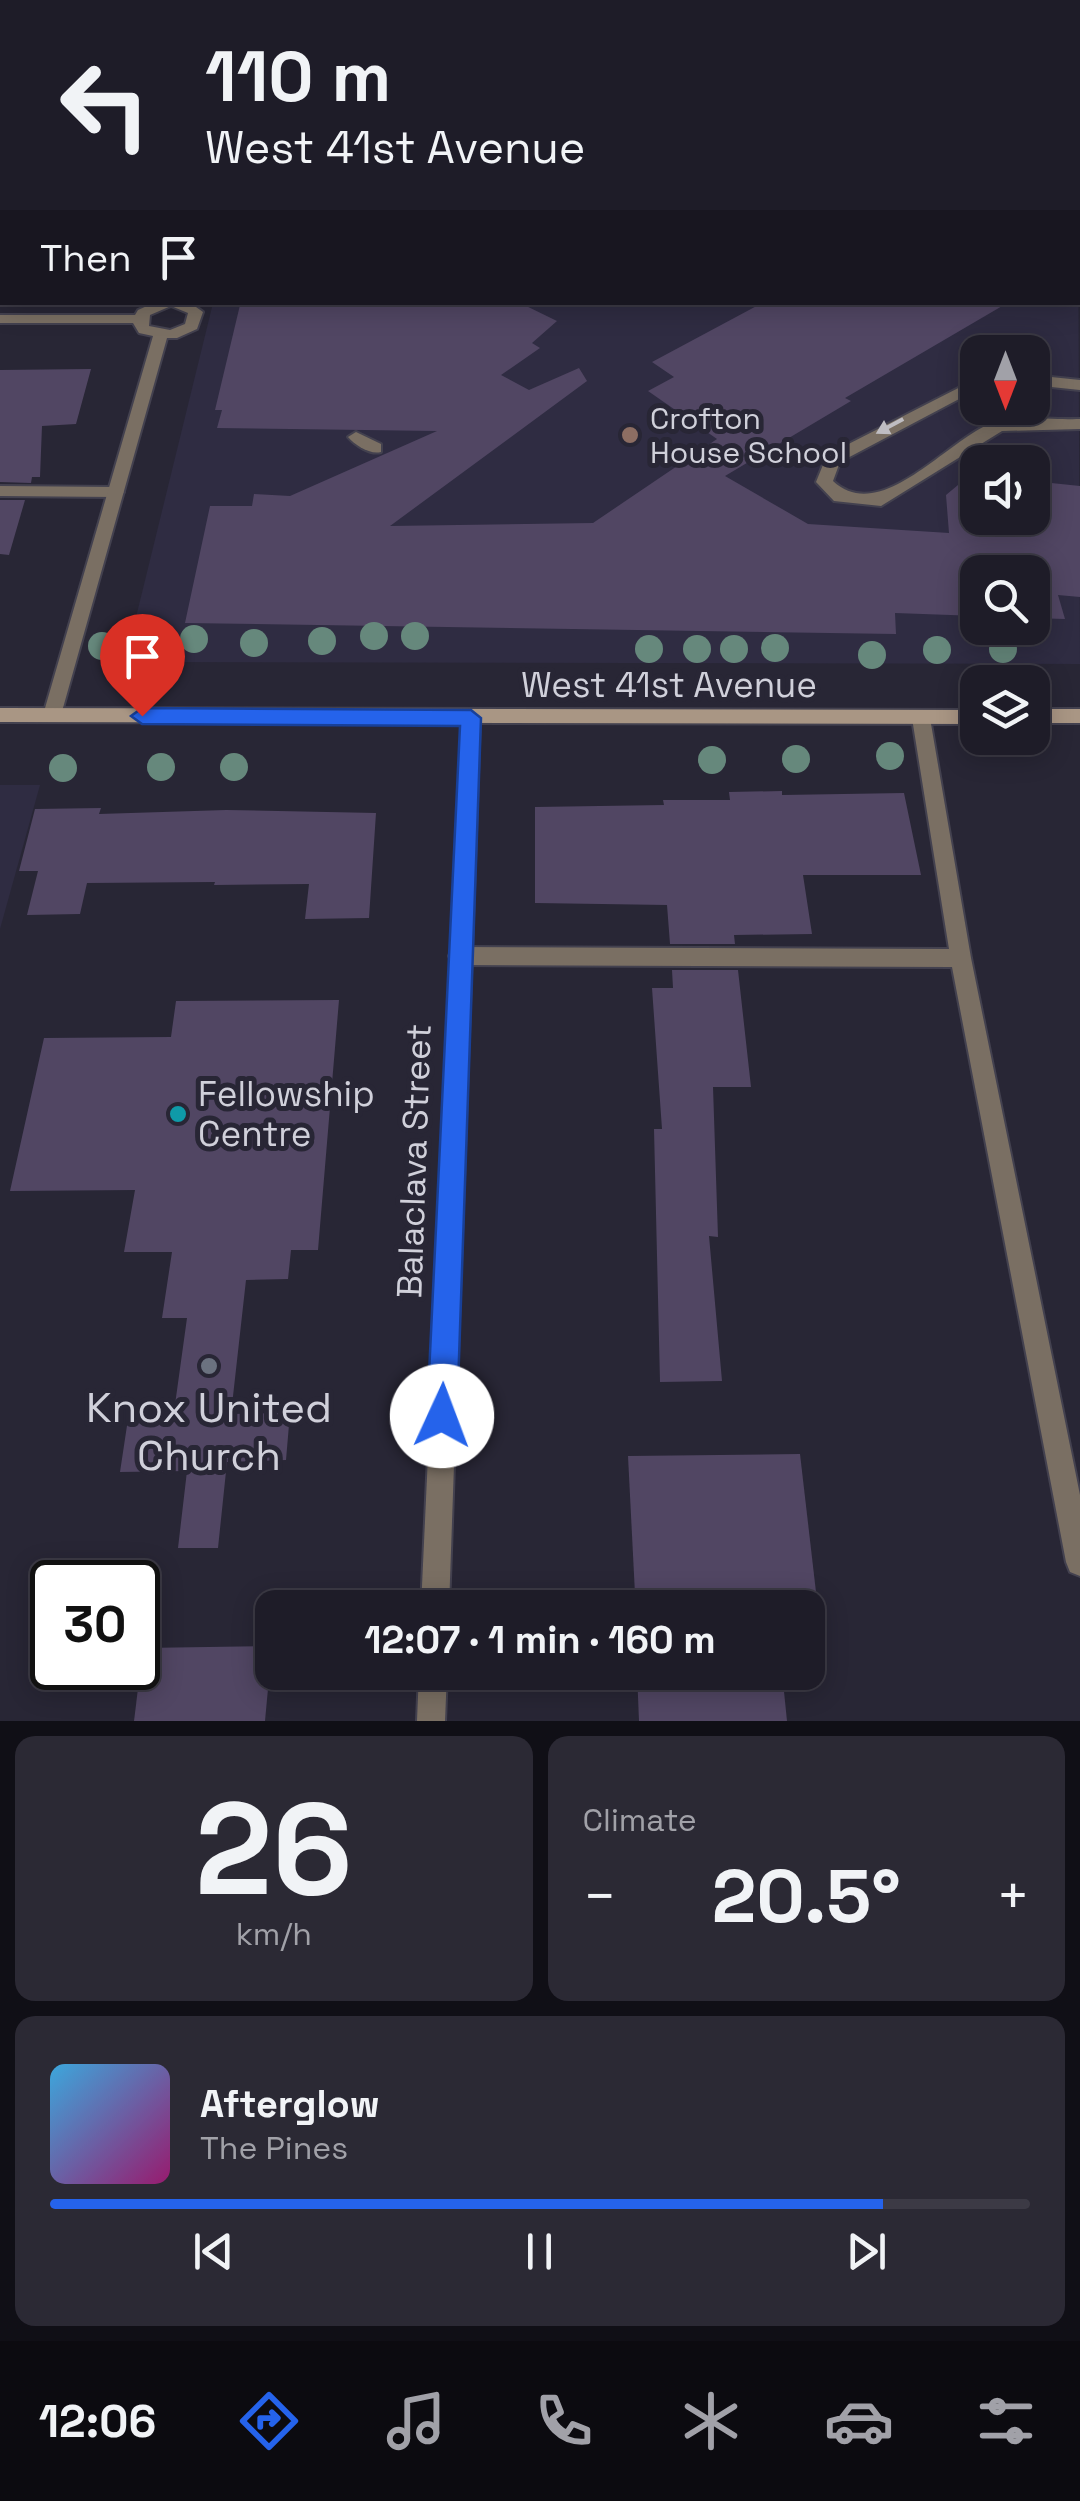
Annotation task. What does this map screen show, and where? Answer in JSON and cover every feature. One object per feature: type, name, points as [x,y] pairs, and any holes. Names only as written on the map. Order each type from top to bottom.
[{"type":"main road","name":"West 41st Avenue","points":[[0,716],[960,717]]},
{"type":"main road","points":[[1050,716],[1080,716]]},
{"type":"street","points":[[0,318],[140,319],[150,308],[160,305]]},
{"type":"street","points":[[140,319],[144,330],[160,336],[183,332],[196,319],[190,307],[182,305]]},
{"type":"street","points":[[52,716],[160,336]]},
{"type":"street","points":[[1050,382],[1080,385]]},
{"type":"street","points":[[960,392],[833,459],[824,482],[840,497],[881,501],[999,426],[1040,425]]},
{"type":"street","points":[[1050,425],[1080,424]]},
{"type":"street","points":[[356,437],[375,448]]},
{"type":"street","points":[[0,492],[116,492]]},
{"type":"street","name":"Balaclava Street","points":[[436,1590],[458,956],[471,718]]},
{"type":"street","points":[[921,718],[961,958],[1080,1562]]},
{"type":"street","points":[[458,956],[961,958]]},
{"type":"street","points":[[431,1721],[432,1690]]},
{"type":"shaded area","name":"Crofton House School","points":[[213,305],[1078,305],[1080,664],[125,662]]},
{"type":"shaded area","points":[[0,785],[40,785],[0,929]]},
{"type":"building","points":[[240,305],[524,305],[557,321],[532,343],[540,348],[501,375],[529,390],[579,368],[587,381],[390,526],[593,523],[717,439],[648,391],[674,377],[652,362],[758,305],[1004,305],[845,398],[851,401],[725,476],[808,524],[949,533],[946,495],[960,483],[960,535],[1050,535],[1050,483],[1080,486],[1080,597],[1058,595],[1065,619],[1050,619],[1050,555],[960,555],[960,615],[895,613],[896,634],[185,623],[210,506],[252,506],[254,494],[290,496],[437,431],[217,428],[222,410],[215,410]]},
{"type":"building","points":[[91,369],[76,424],[42,426],[40,477],[32,477],[31,483],[0,482],[0,370]]},
{"type":"building","points":[[0,500],[25,500],[9,555],[0,554]]},
{"type":"building","points":[[782,791],[782,795],[904,793],[921,875],[803,875],[812,934],[734,935],[735,944],[670,944],[667,905],[535,903],[535,807],[664,805],[663,800],[730,800],[729,792]]},
{"type":"building","points":[[101,808],[99,814],[226,810],[376,813],[369,918],[305,919],[309,884],[214,885],[215,882],[87,883],[80,914],[27,915],[38,871],[19,871],[35,809]]},
{"type":"building","points":[[672,970],[738,970],[751,1087],[713,1087],[718,1237],[709,1236],[722,1381],[660,1382],[654,1129],[662,1129],[652,988],[673,988]]},
{"type":"building","name":"Fellowship Centre","points":[[339,1000],[318,1250],[291,1250],[288,1279],[246,1280],[231,1414],[290,1413],[286,1460],[227,1462],[218,1548],[178,1548],[187,1471],[120,1472],[128,1419],[173,1419],[187,1318],[162,1318],[172,1252],[124,1252],[135,1190],[10,1191],[44,1038],[171,1037],[176,1001]]},
{"type":"building","points":[[800,1454],[816,1590],[635,1590],[628,1456]]},
{"type":"building","points":[[255,1646],[255,1690],[268,1690],[265,1721],[134,1721],[138,1690],[160,1690],[160,1648]]},
{"type":"building","points":[[638,1690],[784,1690],[787,1721],[639,1721]]},
{"type":"place","name":"Crofton House School","points":[[630,435]]},
{"type":"place","name":"Fellowship Centre","points":[[178,1114]]},
{"type":"place","name":"Knox United Church","points":[[209,1366]]},
{"type":"route","points":[[142,716],[471,718],[458,956],[442,1416]]}]
